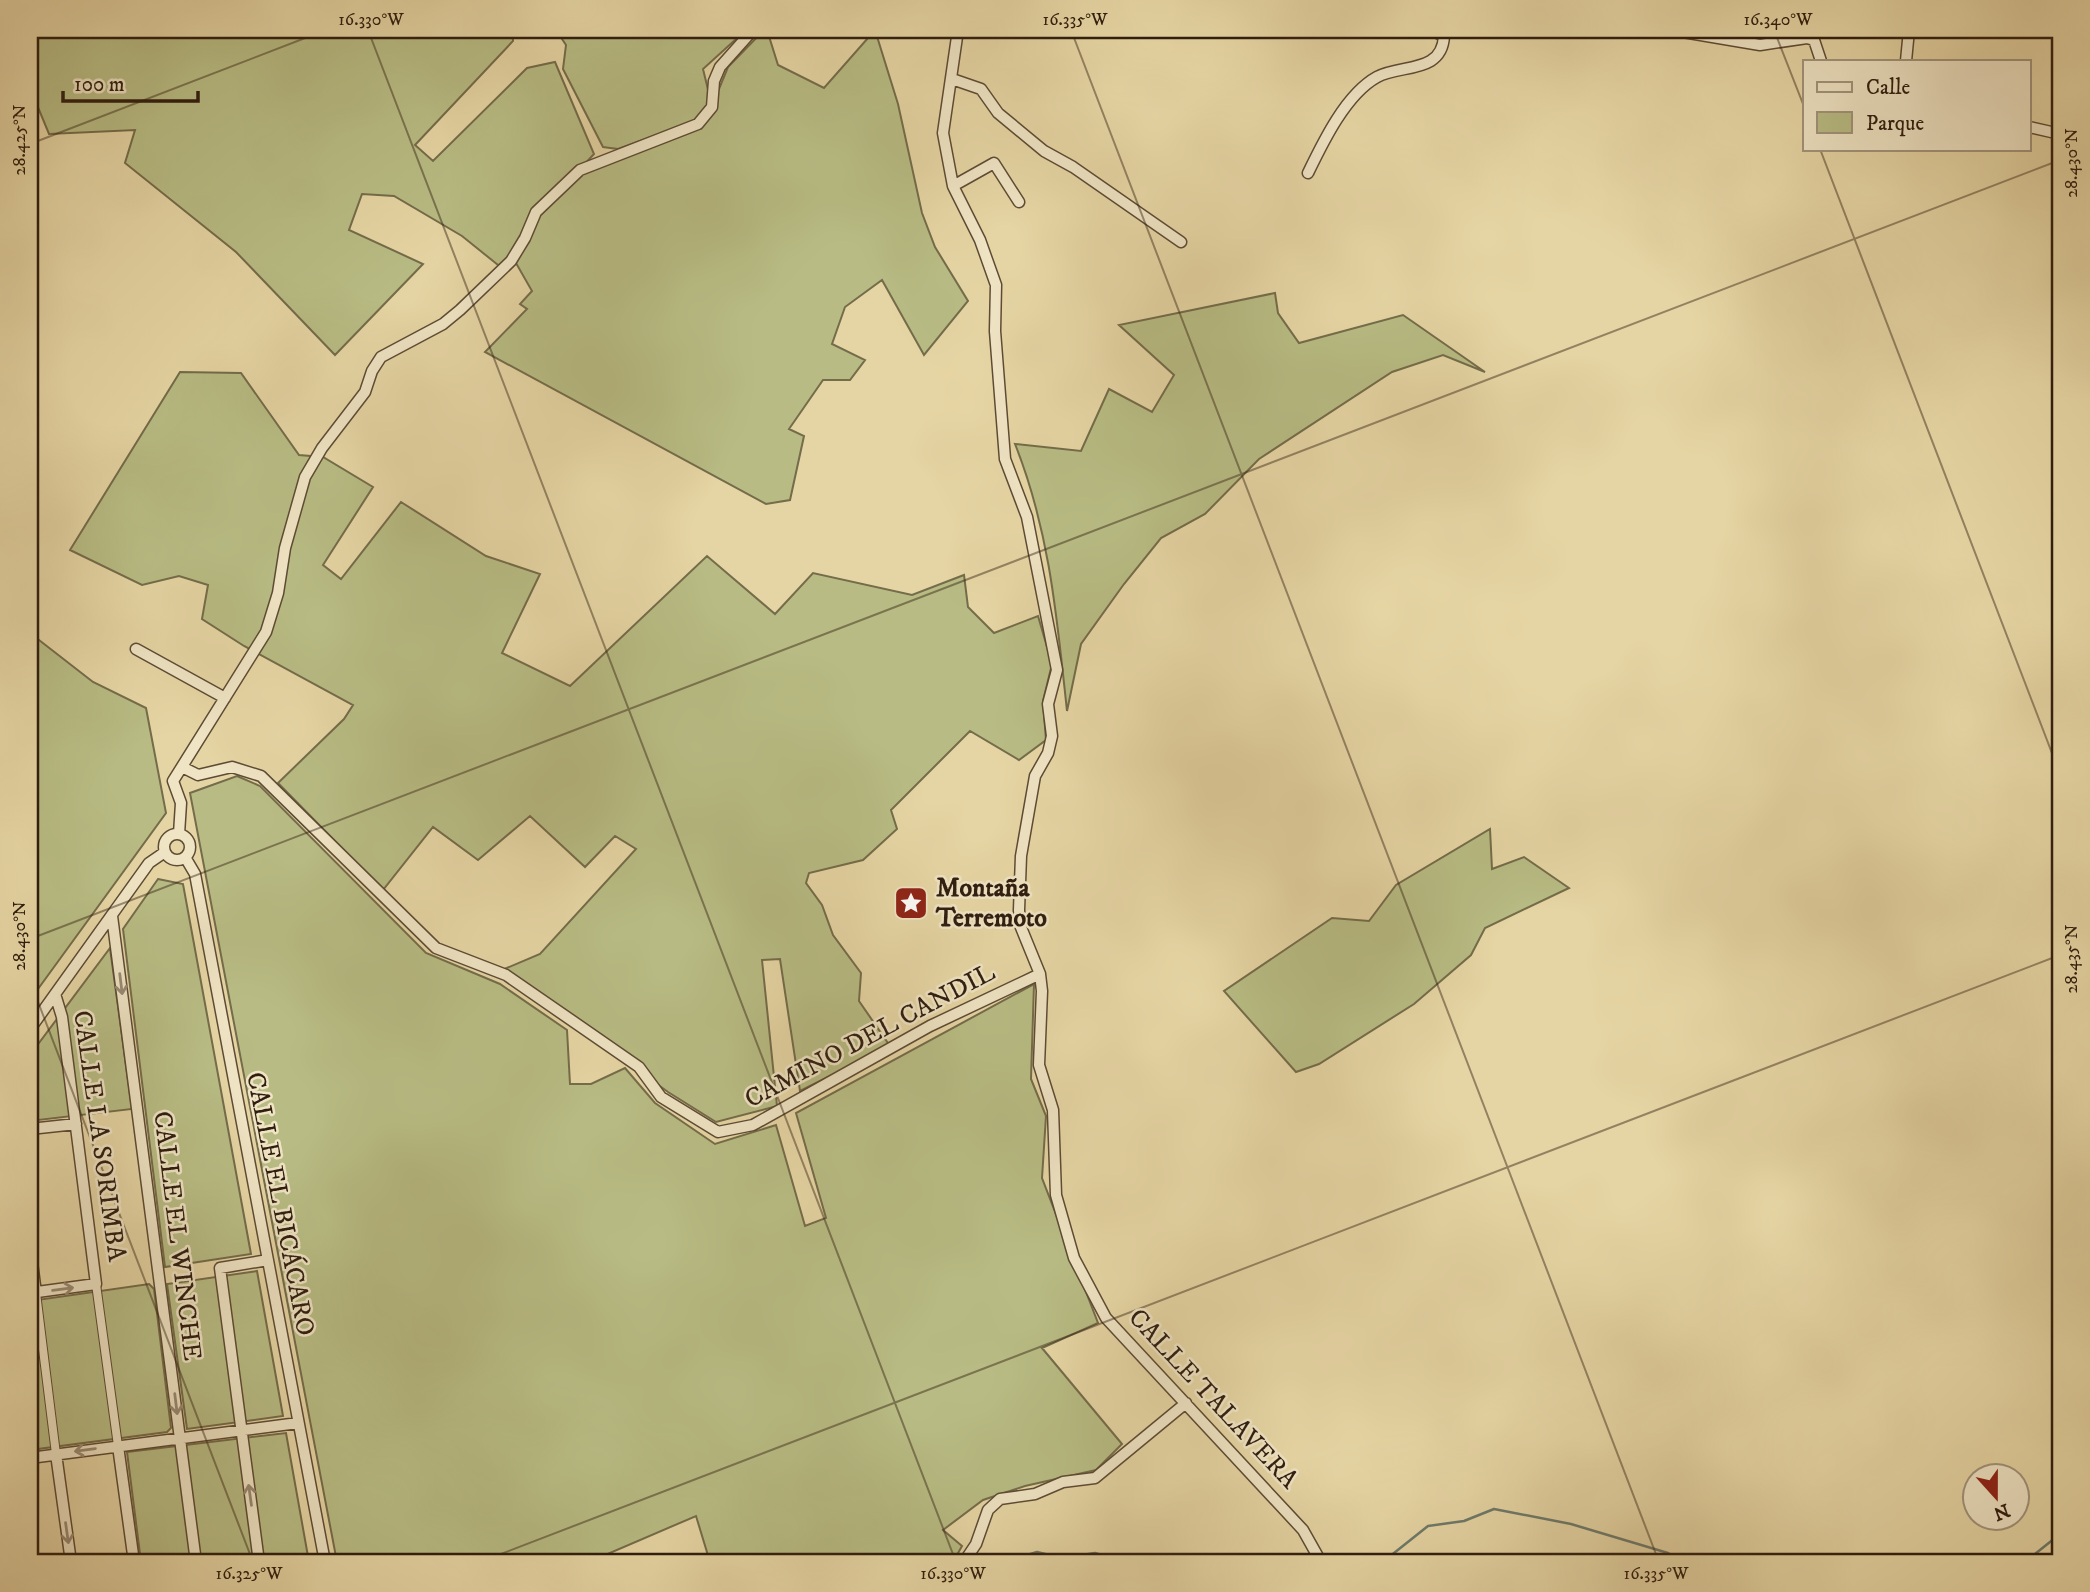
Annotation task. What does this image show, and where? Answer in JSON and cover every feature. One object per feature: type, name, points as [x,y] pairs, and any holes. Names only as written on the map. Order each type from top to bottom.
[{"type":"street","points":[[179,834],[181,803],[173,781],[266,632],[278,593],[285,548],[305,477],[322,448],[365,392],[372,371],[381,357],[443,324],[460,310],[511,261],[536,212],[580,170],[698,124],[712,107],[714,81],[720,67],[753,30]]},
{"type":"street","points":[[958,30],[943,133],[953,186],[980,240],[996,285],[995,331],[1000,367],[1005,459],[1027,517],[1057,670],[1048,704],[1052,736],[1048,753],[1035,776],[1021,856],[1020,925],[1040,974]]},
{"type":"street","points":[[1308,173],[1340,113],[1357,92],[1384,74],[1424,66],[1441,51],[1444,36],[1431,30]]},
{"type":"street","points":[[1671,30],[1760,45],[1807,38],[1814,40],[1821,60]]},
{"type":"street","points":[[1906,60],[1909,30]]},
{"type":"street","points":[[952,79],[981,89],[998,113],[1044,151],[1073,167],[1181,242]]},
{"type":"street","points":[[2030,127],[2060,134]]},
{"type":"street","points":[[953,186],[993,163],[1019,202]]},
{"type":"street","points":[[136,649],[225,698]]},
{"type":"street","name":"CAMINO DEL CANDIL","points":[[182,767],[198,775],[232,767],[261,776],[436,948],[506,975],[639,1068],[661,1097],[718,1132],[753,1125],[930,1026],[1040,974]]},
{"type":"street","points":[[179,834],[189,842],[190,850],[185,857],[170,858],[165,852],[166,840],[179,834]]},
{"type":"street","points":[[30,1030],[149,863],[165,852]]},
{"type":"street","name":"CALLE EL BICÁCARO","points":[[185,857],[195,874],[325,1562]]},
{"type":"street","name":"CALLE EL WINCHE","points":[[112,916],[197,1562]]},
{"type":"street","name":"CALLE TALAVERA","points":[[1040,974],[1042,1030],[1039,1065],[1053,1110],[1056,1195],[1074,1258],[1106,1318],[1303,1530],[1321,1562]]},
{"type":"street","name":"CALLE LA SORIMBA","points":[[55,994],[62,1017],[96,1284]]},
{"type":"street","points":[[30,1129],[76,1124]]},
{"type":"street","points":[[30,1247],[33,1293],[71,1562]]},
{"type":"street","points":[[259,1562],[220,1268],[268,1261]]},
{"type":"street","points":[[33,1293],[96,1284],[134,1562]]},
{"type":"street","points":[[964,1562],[976,1544],[988,1510],[1000,1499],[1035,1494],[1063,1482],[1095,1478],[1186,1403]]},
{"type":"street","points":[[30,1458],[298,1423]]},
{"type":"street","points":[[2054,1562],[2060,1557]]},
{"type":"green space","points":[[30,30],[512,30],[513,41],[415,145],[433,161],[527,68],[555,62],[594,154],[581,168],[695,121],[618,149],[603,147],[563,69],[566,45],[556,30],[746,30],[703,69],[712,106],[728,67],[764,30],[767,30],[778,65],[824,88],[875,30],[898,104],[922,213],[935,247],[968,301],[924,355],[882,280],[845,307],[832,344],[865,360],[850,380],[823,380],[789,429],[804,436],[790,500],[766,504],[485,352],[527,309],[520,304],[532,291],[516,263],[498,265],[462,236],[394,196],[362,194],[349,230],[423,264],[335,355],[236,252],[125,163],[135,130],[49,134],[30,88]]},
{"type":"green space","points":[[1275,293],[1278,313],[1299,343],[1403,315],[1485,372],[1443,355],[1392,372],[1259,459],[1205,514],[1161,538],[1081,644],[1067,711],[1044,543],[1027,477],[1015,444],[1081,451],[1109,389],[1152,412],[1174,375],[1119,325]]},
{"type":"green space","points":[[180,372],[241,373],[299,455],[323,457],[373,487],[323,565],[341,579],[401,502],[486,556],[540,574],[502,653],[570,686],[707,556],[775,614],[813,573],[912,595],[964,575],[968,607],[994,633],[1038,616],[1052,664],[1043,701],[1046,740],[1019,760],[970,731],[891,810],[897,829],[863,860],[809,873],[806,883],[822,905],[833,935],[861,973],[859,1001],[890,1046],[800,1091],[780,959],[762,960],[777,1106],[716,1122],[668,1092],[502,970],[540,954],[636,849],[615,836],[585,867],[530,816],[478,860],[433,827],[383,890],[278,783],[344,719],[353,705],[244,646],[202,619],[208,585],[179,576],[142,585],[70,550]]},
{"type":"green space","points":[[30,633],[93,682],[146,708],[166,813],[30,1000]]},
{"type":"green space","points":[[237,776],[260,786],[426,953],[500,984],[567,1030],[570,1084],[591,1084],[625,1068],[655,1103],[715,1144],[776,1125],[805,1226],[826,1218],[796,1113],[1034,984],[1031,1079],[1046,1116],[1042,1178],[1098,1323],[1042,1348],[1122,1444],[1096,1470],[1025,1486],[983,1500],[943,1530],[962,1546],[953,1562],[710,1562],[696,1516],[589,1562],[337,1562],[190,793]]},
{"type":"green space","points":[[1490,829],[1492,869],[1524,857],[1569,888],[1485,928],[1471,955],[1414,1004],[1319,1064],[1296,1072],[1224,991],[1332,918],[1369,921],[1396,885]]},
{"type":"green space","points":[[158,879],[183,884],[251,1254],[165,1267],[123,929]]},
{"type":"green space","points":[[110,948],[132,1109],[30,1121],[30,1055]]},
{"type":"green space","points":[[257,1271],[283,1416],[187,1429],[167,1284]]},
{"type":"green space","points":[[149,1284],[154,1289],[171,1428],[167,1432],[30,1450],[30,1301]]},
{"type":"green space","points":[[286,1433],[309,1562],[141,1562],[127,1452]]},
{"type":"waterway","points":[[1347,1562],[1389,1557],[1428,1526],[1464,1521],[1494,1509],[1571,1524],[1668,1553],[1681,1562]]},
{"type":"waterway","points":[[2025,1562],[2060,1534]]},
{"type":"waterway","points":[[1004,1562],[1037,1552],[1062,1558],[1095,1553],[1126,1562]]},
{"type":"waterway","points":[[1193,1562],[1220,1556],[1246,1562]]},
{"type":"place","name":"Montaña Terremoto","points":[[911,903]]}]
